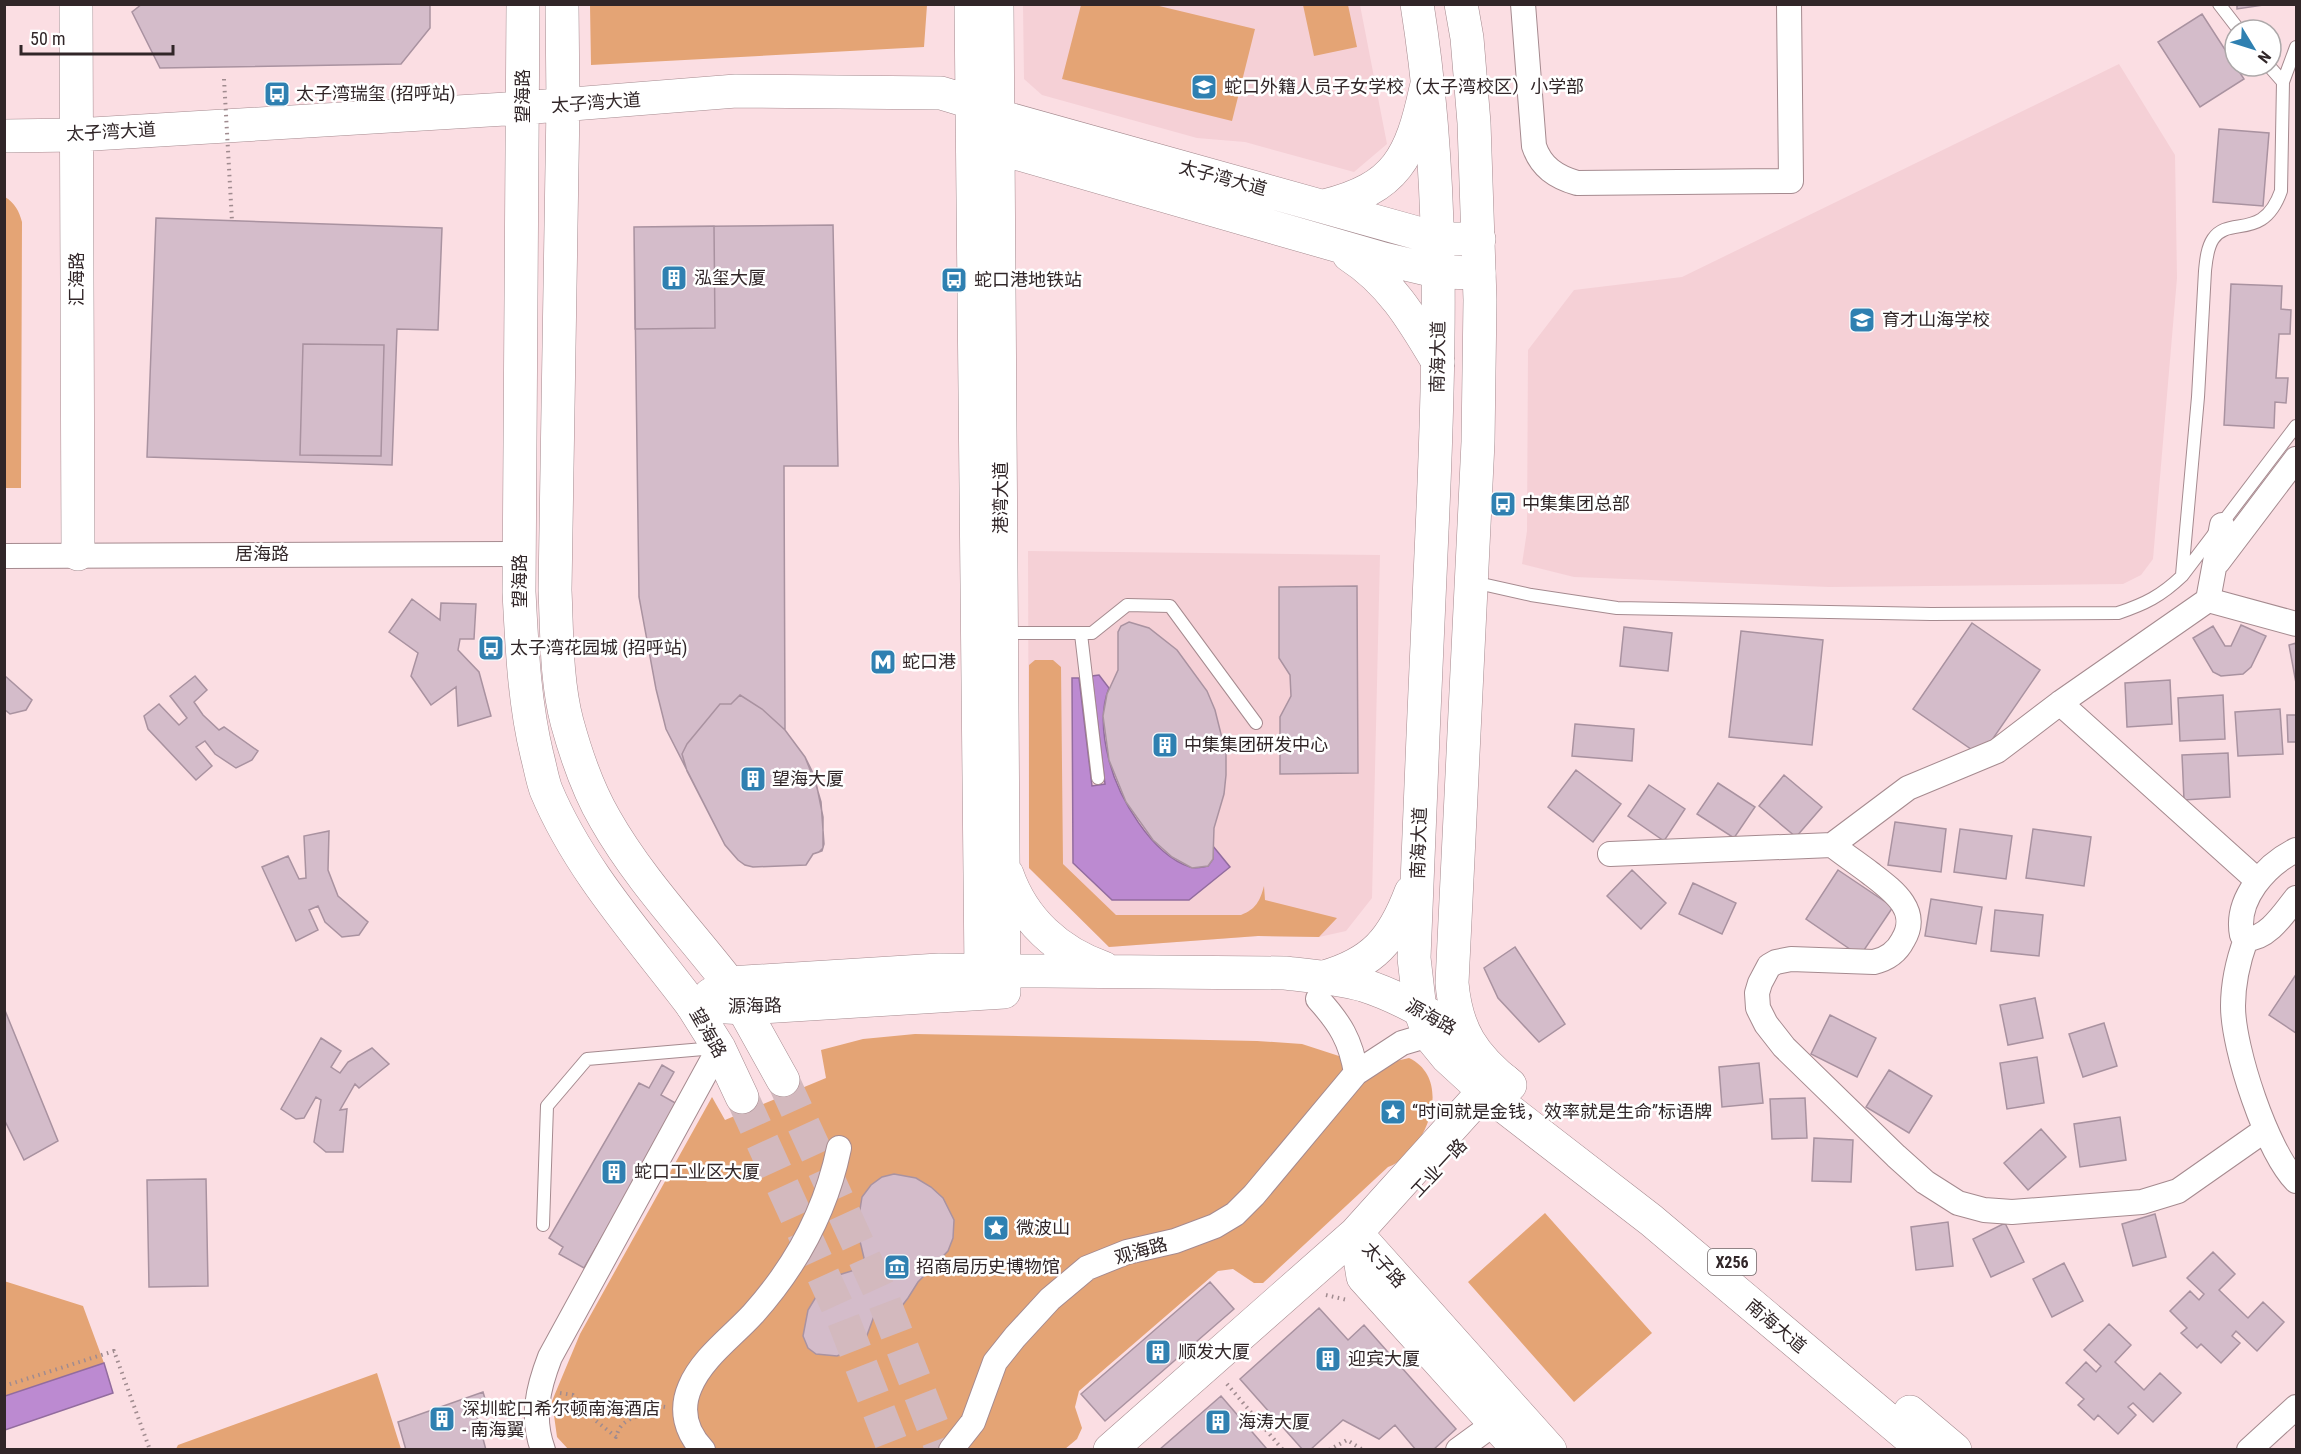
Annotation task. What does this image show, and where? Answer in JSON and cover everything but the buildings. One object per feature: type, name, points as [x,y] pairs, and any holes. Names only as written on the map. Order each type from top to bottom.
[{"type":"main road","name":"汇海路","points":[[76,4],[78,554]]},
{"type":"main road","name":"望海路","points":[[523,4],[519,592],[522,659],[530,725],[546,789],[568,834],[599,887],[692,1005],[719,1048],[742,1097]]},
{"type":"main road","name":"望海路","points":[[562,4],[555,590],[558,657],[567,720],[584,773],[604,818],[635,866],[737,995],[783,1080]]},
{"type":"main road","name":"港湾大道","points":[[971,4],[989,122],[1002,633],[1004,867],[996,978]]},
{"type":"main road","name":"港湾大道","points":[[996,978],[989,122],[997,4]]},
{"type":"main road","name":"南海大道","points":[[1417,4],[1427,81],[1438,201],[1439,239],[1438,362],[1414,958],[1424,1022],[1447,1057],[1664,1204],[1955,1449]]},
{"type":"main road","name":"南海大道","points":[[1461,4],[1467,38],[1474,123],[1479,239],[1478,442],[1452,982],[1454,1009],[1463,1033],[1482,1058],[1496,1091],[1924,1449]]},
{"type":"main road","points":[[1324,206],[1364,193],[1384,182],[1397,167],[1417,128],[1427,81]]},
{"type":"main road","name":"太子湾大道","points":[[4,136],[76,135],[522,108],[736,91],[941,93],[989,122],[1329,243],[1438,272],[1479,273]]},
{"type":"main road","name":"太子湾大道","points":[[989,122],[1324,206],[1439,239],[1479,239]]},
{"type":"main road","points":[[1329,243],[1366,266],[1384,282],[1407,311],[1438,362]]},
{"type":"main road","points":[[1004,867],[1014,893],[1030,919],[1048,937],[1090,963],[1115,971]]},
{"type":"main road","points":[[1321,988],[1345,971],[1363,962],[1379,949],[1395,927],[1417,877]]},
{"type":"main road","name":"源海路","points":[[692,1005],[737,995],[1115,971],[1244,972],[1321,988]]},
{"type":"main road","name":"源海路","points":[[996,978],[1279,993],[1362,985],[1398,999],[1424,1022],[1463,1033]]},
{"type":"main road","name":"工业一路","points":[[1110,1449],[1312,1290],[1496,1091]]},
{"type":"main road","points":[[1369,1231],[1370,1284]]},
{"type":"main road","points":[[1312,1290],[1321,1272],[1337,1270],[1352,1272],[1370,1284]]},
{"type":"main road","name":"太子路","points":[[1370,1284],[1519,1449]]},
{"type":"main road","name":"太子路","points":[[1370,1284],[1550,1449]]},
{"type":"street","points":[[1523,4],[1534,146],[1542,164],[1550,171],[1576,183],[1791,181],[1789,4]]},
{"type":"street","points":[[2214,566],[2296,459]]},
{"type":"street","points":[[1610,854],[1832,845],[1908,788],[1997,751],[2060,703],[2208,600],[2222,525]]},
{"type":"street","name":"居海路","points":[[4,556],[520,554]]},
{"type":"street","points":[[2208,600],[2296,624]]},
{"type":"street","points":[[2060,703],[2258,881]]},
{"type":"street","points":[[1832,845],[1895,893],[1908,912],[1910,922],[1907,933],[1892,954],[1883,960],[1874,962],[1791,959],[1776,962],[1769,966],[1760,983],[1756,1000],[1758,1008],[1766,1024],[1784,1047],[1902,1162],[1947,1198],[1971,1207],[1998,1212],[2043,1211],[2142,1202],[2178,1191],[2265,1130]]},
{"type":"street","points":[[2246,939],[2242,935],[2240,925],[2241,913],[2258,881],[2275,864],[2296,850]]},
{"type":"street","points":[[2246,939],[2259,936],[2269,929],[2296,898]]},
{"type":"street","points":[[2246,939],[2239,959],[2233,1007],[2236,1034],[2265,1130],[2276,1154],[2296,1181]]},
{"type":"street","points":[[1321,988],[1347,1038],[1354,1057],[1356,1073]]},
{"type":"street","name":"观海路","points":[[951,1449],[973,1422],[995,1362],[1050,1299],[1087,1268],[1127,1252],[1175,1241],[1215,1226],[1235,1214],[1254,1195],[1356,1073],[1402,1043],[1424,1022]]},
{"type":"street","points":[[543,1449],[536,1411],[540,1384],[561,1334],[719,1048]]},
{"type":"street","points":[[703,1449],[689,1431],[685,1410],[686,1398],[696,1375],[765,1299],[801,1250],[828,1193],[839,1148]]},
{"type":"street","points":[[2248,1449],[2296,1407]]},
{"type":"street","points":[[1458,1449],[1495,1423]]},
{"type":"lane","points":[[2219,4],[2230,18]]},
{"type":"lane","points":[[2182,576],[2208,252],[2213,240],[2222,230],[2249,226],[2263,219],[2275,207],[2281,191],[2283,82],[2296,47]]},
{"type":"lane","points":[[2280,78],[2283,82]]},
{"type":"lane","points":[[1471,582],[1531,595],[1617,608],[1931,614],[2118,613],[2143,605],[2166,591],[2182,576],[2296,426]]},
{"type":"lane","points":[[1002,633],[1092,633],[1128,605],[1170,606],[1256,723]]},
{"type":"lane","points":[[1081,634],[1098,778]]},
{"type":"lane","points":[[543,1225],[547,1106],[587,1059],[719,1048]]},
{"type":"path","points":[[224,79],[232,221]]},
{"type":"path","points":[[1312,1290],[1327,1294],[1370,1284]]},
{"type":"path","points":[[4,1386],[114,1351],[150,1449]]},
{"type":"path","points":[[1219,1392],[1236,1377]]},
{"type":"path","points":[[540,1384],[556,1392],[573,1395],[596,1420],[616,1437],[619,1426],[640,1415],[646,1404],[685,1410]]},
{"type":"path","points":[[1227,1384],[1283,1449]]},
{"type":"path","points":[[1329,1449],[1347,1440],[1363,1449]]},
{"type":"shaded area","points":[[590,5],[927,5],[924,47],[591,65]]},
{"type":"shaded area","name":"蛇口外籍人员子女学校（太子湾校区）小学部","points":[[1023,5],[1360,5],[1387,144],[1354,172],[1245,142],[1197,138],[1042,95],[1024,79]]},
{"type":"shaded area","points":[[1081,5],[1155,5],[1255,29],[1232,121],[1062,79]]},
{"type":"shaded area","points":[[1303,5],[1348,5],[1357,47],[1314,56]]},
{"type":"shaded area","name":"育才山海学校","points":[[2119,64],[2175,155],[2177,278],[2153,559],[2141,575],[2123,584],[1829,587],[1574,577],[1522,564],[1527,531],[1528,350],[1574,290],[1682,277]]},
{"type":"shaded area","points":[[5,197],[16,208],[22,222],[21,488],[5,488]]},
{"type":"shaded area","points":[[1028,551],[1380,555],[1372,898],[1346,931],[1319,937],[1258,936],[1109,947],[1029,868]]},
{"type":"shaded area","points":[[1035,660],[1053,660],[1061,667],[1063,864],[1116,915],[1241,915],[1257,904],[1264,886],[1265,900],[1337,918],[1319,937],[1258,936],[1109,947],[1029,868],[1029,665]]},
{"type":"shaded area","points":[[1099,675],[1109,688],[1104,705],[1103,724],[1109,760],[1120,791],[1139,823],[1163,850],[1192,868],[1208,866],[1213,859],[1213,846],[1230,867],[1189,900],[1112,900],[1073,863],[1072,678],[1079,678],[1092,786],[1105,784],[1092,676]]},
{"type":"shaded area","points":[[915,1034],[1257,1041],[1302,1044],[1339,1056],[1348,1072],[1409,1058],[1423,1068],[1430,1082],[1433,1098],[1430,1116],[1414,1147],[1402,1159],[1388,1167],[1263,1283],[1254,1283],[1233,1269],[1218,1271],[1079,1391],[1075,1407],[1082,1428],[1077,1439],[1065,1449],[568,1449],[557,1437],[552,1401],[580,1334],[712,1097],[725,1120],[826,1078],[821,1050],[863,1039]]},
{"type":"shaded area","points":[[1545,1213],[1652,1333],[1574,1402],[1468,1282]]},
{"type":"shaded area","points":[[4,1281],[83,1306],[104,1363],[5,1396]]},
{"type":"shaded area","points":[[104,1363],[113,1393],[5,1430],[5,1396]]},
{"type":"shaded area","points":[[377,1373],[401,1449],[176,1449],[178,1445]]},
{"type":"tunnel","points":[[783,1080],[884,1301],[942,1450]]},
{"type":"tunnel","points":[[742,1097],[843,1319],[894,1450]]},
{"type":"place","name":"蛇口外籍人员子女学校（太子湾校区）小学部","points":[[1204,87]]},
{"type":"place","name":"太子湾瑞玺 (招呼站)","points":[[277,94]]},
{"type":"place","name":"泓玺大厦","points":[[674,278]]},
{"type":"place","name":"蛇口港地铁站","points":[[954,280]]},
{"type":"place","name":"育才山海学校","points":[[1862,320]]},
{"type":"place","name":"中集集团总部","points":[[1503,504]]},
{"type":"place","name":"太子湾花园城 (招呼站)","points":[[491,648]]},
{"type":"place","name":"蛇口港","points":[[883,662]]},
{"type":"place","name":"中集集团研发中心","points":[[1165,745]]},
{"type":"place","name":"望海大厦","points":[[753,779]]},
{"type":"place","name":"“时间就是金钱，效率就是生命”标语牌","points":[[1393,1112]]},
{"type":"place","name":"蛇口工业区大厦","points":[[614,1172]]},
{"type":"place","name":"微波山","points":[[996,1228]]},
{"type":"place","name":"招商局历史博物馆","points":[[897,1267]]},
{"type":"place","name":"顺发大厦","points":[[1158,1352]]},
{"type":"place","name":"迎宾大厦","points":[[1328,1359]]},
{"type":"place","name":"深圳蛇口希尔顿南海酒店 - 南海翼","points":[[442,1419]]},
{"type":"place","name":"海涛大厦","points":[[1218,1422]]}]
